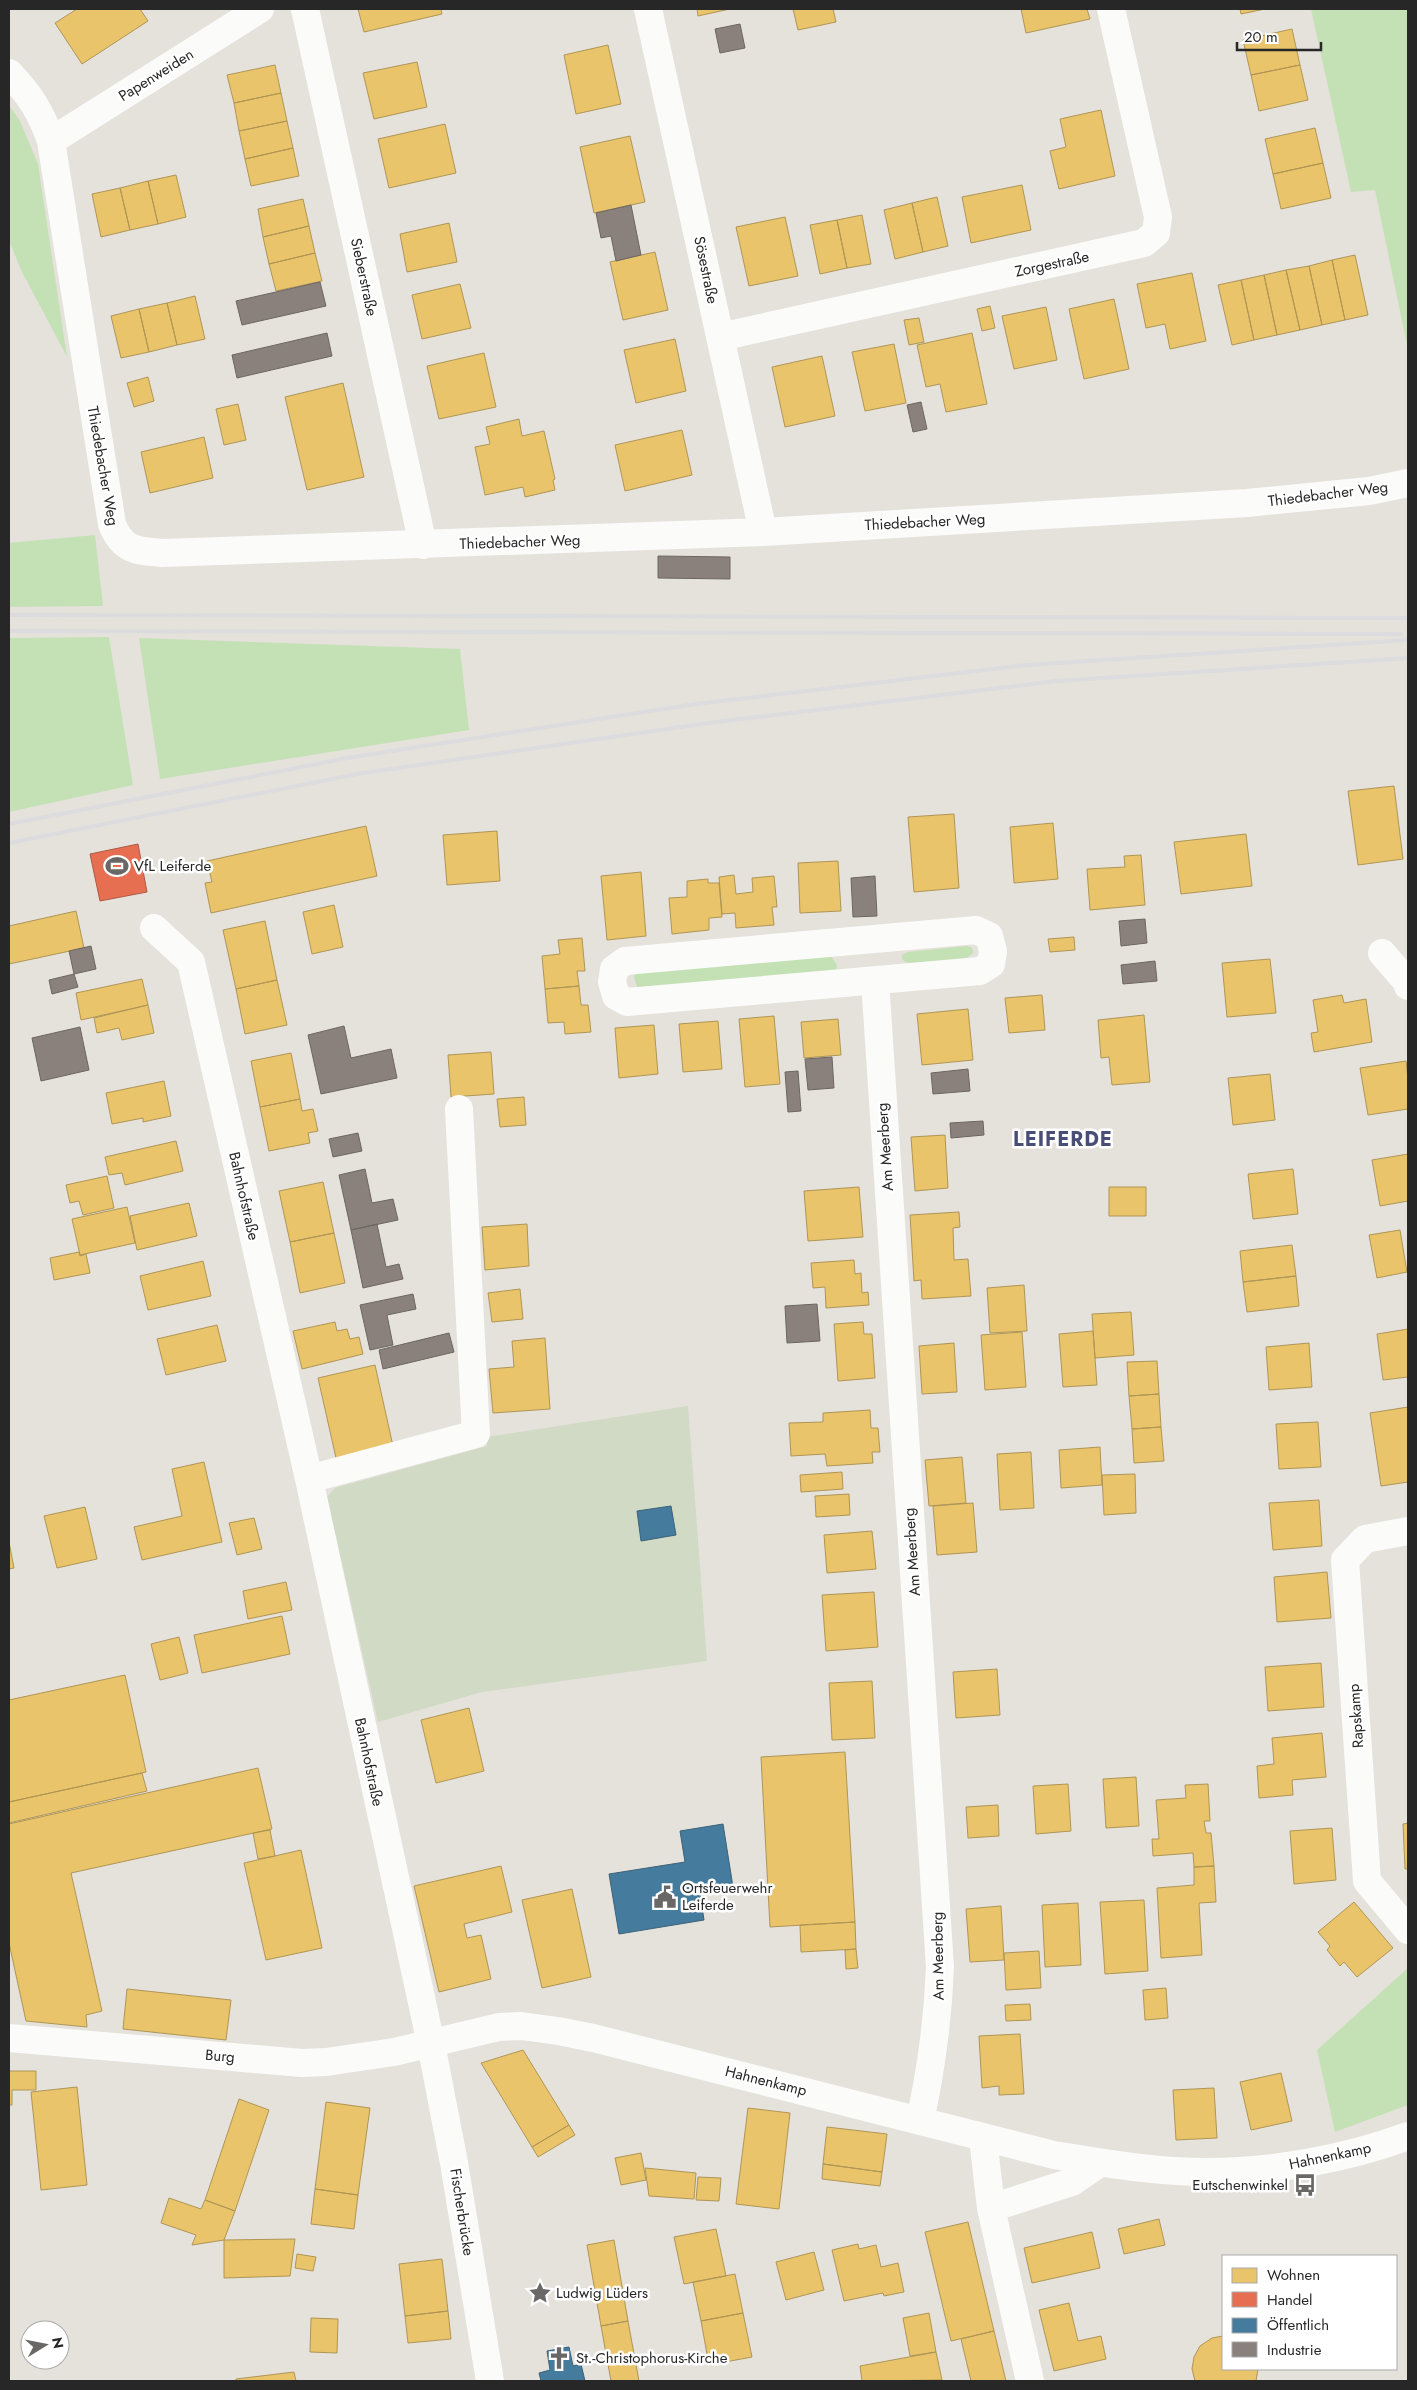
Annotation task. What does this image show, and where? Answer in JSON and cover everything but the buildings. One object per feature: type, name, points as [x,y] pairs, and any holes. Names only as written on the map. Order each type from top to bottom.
[{"type":"street","name":"Papenweiden","points":[[51,141],[260,9]]},
{"type":"street","name":"Sieberstraße","points":[[305,9],[422,546]]},
{"type":"street","name":"Sösestraße","points":[[648,9],[763,532]]},
{"type":"street","name":"Zorgestraße","points":[[720,337],[1144,243],[1156,233],[1158,217],[1111,9]]},
{"type":"street","name":"Thiedebacher Weg","points":[[9,73],[25,90],[42,115],[51,141],[112,524],[120,541],[137,550],[162,553],[422,546],[763,532],[1247,503],[1369,491],[1408,483]]},
{"type":"street","name":"Bahnhofstraße","points":[[154,928],[191,962],[309,1479],[430,2044]]},
{"type":"street","points":[[976,930],[989,936],[993,951],[992,964],[980,971],[875,980],[627,1002],[616,996],[612,982],[614,969],[625,961],[976,930]]},
{"type":"street","points":[[1382,953],[1408,983],[1408,986]]},
{"type":"street","name":"Am Meerberg","points":[[875,980],[940,1967],[938,2019],[932,2066],[920,2121]]},
{"type":"street","points":[[309,1479],[476,1434],[459,1108]]},
{"type":"street","name":"Rapskamp","points":[[1408,1531],[1365,1539],[1345,1560],[1366,1881],[1408,1930]]},
{"type":"street","name":"Hahnenkamp","points":[[430,2044],[499,2027],[521,2026],[558,2031],[1054,2155],[1100,2163],[1176,2171],[1247,2171],[1287,2166],[1360,2151],[1408,2136]]},
{"type":"street","name":"Burg","points":[[9,2038],[302,2063],[354,2059],[430,2044]]},
{"type":"street","name":"Fischerbrücke","points":[[430,2044],[454,2163],[490,2381]]},
{"type":"street","points":[[983,2138],[991,2208],[1030,2381]]},
{"type":"street","points":[[991,2208],[1072,2182],[1100,2163]]},
{"type":"green space","points":[[1311,9],[1408,9],[1408,350],[1375,190],[1351,192]]},
{"type":"green space","points":[[9,105],[20,121],[38,164],[67,357],[21,270],[9,240]]},
{"type":"green space","points":[[95,535],[103,606],[9,607],[9,543]]},
{"type":"green space","points":[[109,637],[133,785],[9,812],[9,638]]},
{"type":"green space","points":[[139,638],[460,649],[469,730],[160,779]]},
{"type":"green space","points":[[971,947],[974,952],[967,958],[911,963],[905,962],[902,959],[902,955],[908,952]]},
{"type":"green space","points":[[831,956],[837,965],[836,971],[638,990],[634,977],[636,971]]},
{"type":"green space","points":[[688,1406],[707,1661],[482,1692],[378,1722],[327,1497],[335,1488],[487,1446],[487,1437]]},
{"type":"green space","points":[[1408,1968],[1408,2105],[1335,2132],[1317,2050]]},
{"type":"railway","points":[[9,615],[1408,618]]},
{"type":"railway","points":[[9,631],[1401,634]]},
{"type":"railway","points":[[9,824],[353,757],[696,704],[1027,665],[1408,640]]},
{"type":"railway","points":[[9,843],[357,774],[708,723],[1057,681],[1408,658]]},
{"type":"place","name":"VfL Leiferde","points":[[117,866]]},
{"type":"place","name":"Ortsfeuerwehr Leiferde","points":[[665,1897]]},
{"type":"place","name":"Eutschenwinkel","points":[[1305,2185]]},
{"type":"place","name":"Ludwig Lüders","points":[[540,2293]]},
{"type":"place","name":"St.-Christophorus-Kirche","points":[[559,2358]]},
{"type":"district","name":"LEIFERDE","points":[[1063,1139]]}]
